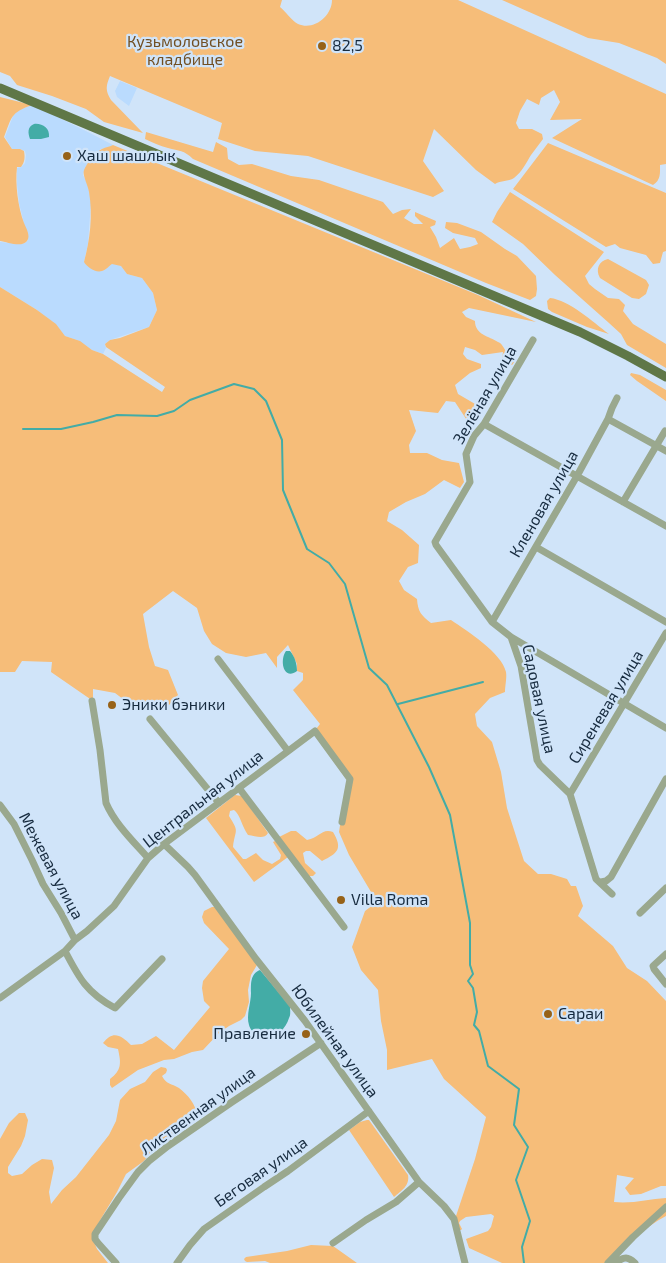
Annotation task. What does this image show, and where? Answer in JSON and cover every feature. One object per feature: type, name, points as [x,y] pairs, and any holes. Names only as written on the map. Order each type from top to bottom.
[{"type":"main road","points":[[0,88],[580,332],[666,377]]},
{"type":"street","name":"Зелёная улица","points":[[436,545],[436,540],[470,482],[466,454],[474,436],[484,424],[533,340]]},
{"type":"street","name":"Кленовая улица","points":[[492,622],[608,419],[617,398]]},
{"type":"street","points":[[608,419],[666,451]]},
{"type":"street","points":[[484,424],[666,526]]},
{"type":"street","points":[[623,502],[665,431]]},
{"type":"street","name":"Садовая улица","points":[[436,545],[492,622],[511,637],[520,666],[537,760],[570,794],[596,878],[612,894]]},
{"type":"street","points":[[536,547],[666,622]]},
{"type":"street","name":"Сиреневая улица","points":[[570,794],[666,633]]},
{"type":"street","points":[[511,637],[666,728]]},
{"type":"street","points":[[218,659],[288,751]]},
{"type":"street","points":[[92,701],[106,803],[118,823],[148,858]]},
{"type":"street","points":[[150,719],[219,803]]},
{"type":"street","name":"Центральная улица","points":[[75,940],[114,906],[148,858],[164,844],[315,731],[350,779],[342,822]]},
{"type":"street","points":[[601,882],[611,877],[666,779]]},
{"type":"street","points":[[239,788],[344,926]]},
{"type":"street","name":"Межевая улица","points":[[0,805],[14,824],[43,884],[75,940],[65,951]]},
{"type":"street","name":"Юбилейная улица","points":[[164,844],[195,875],[256,958],[306,1021],[419,1182],[444,1206],[454,1219],[465,1263]]},
{"type":"street","points":[[640,913],[666,888]]},
{"type":"street","points":[[0,998],[65,951],[75,971],[90,991],[115,1008],[162,959]]},
{"type":"street","points":[[666,954],[653,966],[666,984]]},
{"type":"street","name":"Лиственная улица","points":[[116,1263],[95,1239],[96,1232],[138,1172],[149,1161],[232,1102],[321,1043]]},
{"type":"street","name":"Беговая улица","points":[[177,1263],[204,1229],[288,1171],[369,1110]]},
{"type":"street","points":[[333,1243],[396,1202],[419,1182]]},
{"type":"street","points":[[608,1263],[632,1237],[666,1207]]},
{"type":"street","points":[[614,1263],[627,1258],[630,1258],[635,1263]]},
{"type":"shaded area","points":[[120,81],[137,88],[129,106],[117,97],[115,91]]},
{"type":"shaded area","points":[[33,105],[113,145],[101,149],[92,158],[83,175],[88,185],[91,202],[88,244],[84,262],[103,271],[112,263],[121,266],[127,274],[142,278],[153,293],[157,310],[149,327],[110,340],[105,344],[106,348],[103,354],[65,336],[56,325],[37,310],[0,287],[0,242],[21,244],[28,240],[19,203],[17,184],[17,168],[25,163],[26,155],[25,151],[12,149],[5,137],[13,116],[18,110]]},
{"type":"shaded area","points":[[34,124],[40,124],[45,127],[49,137],[30,139],[29,130]]},
{"type":"shaded area","points":[[286,651],[290,651],[297,666],[297,671],[289,674],[286,672],[283,664]]},
{"type":"shaded area","points":[[260,970],[290,1006],[290,1015],[285,1027],[278,1034],[269,1037],[259,1036],[254,1033],[250,1029],[248,1021],[252,980],[254,974]]},
{"type":"green space","name":"Кузьмоловское кладбище","points":[[0,0],[282,0],[280,7],[296,23],[304,26],[321,21],[329,11],[332,0],[458,0],[666,94],[666,164],[660,165],[659,179],[653,185],[552,138],[582,119],[550,120],[560,102],[554,90],[541,98],[539,105],[527,99],[520,111],[516,123],[519,129],[532,129],[542,134],[543,139],[524,167],[514,178],[509,180],[495,184],[476,170],[434,129],[423,161],[444,191],[433,197],[308,156],[255,151],[218,139],[222,123],[110,76],[107,88],[111,100],[143,133],[104,122],[86,109],[17,85],[10,76],[0,72]]},
{"type":"green space","points":[[502,0],[666,0],[666,64],[657,58],[619,43],[588,38]]},
{"type":"green space","points":[[0,97],[32,105],[13,116],[4,137],[12,149],[24,151],[24,161],[21,167],[17,167],[16,174],[19,203],[28,234],[27,241],[22,244],[0,241]]},
{"type":"green space","points":[[146,132],[213,152],[216,142],[227,148],[228,159],[239,165],[252,164],[291,176],[319,180],[383,202],[393,214],[411,209],[404,218],[414,224],[423,224],[415,216],[415,212],[436,221],[435,225],[430,227],[440,248],[454,238],[460,249],[478,244],[475,238],[453,233],[445,228],[446,222],[457,223],[481,232],[517,256],[536,276],[536,296],[530,300],[486,283],[193,159],[184,152],[145,139]]},
{"type":"green space","points":[[548,143],[666,193],[666,251],[663,252],[660,263],[653,264],[646,255],[620,248],[615,244],[606,247],[513,189]]},
{"type":"green space","points":[[113,145],[478,295],[536,322],[469,308],[462,312],[466,317],[475,321],[480,332],[500,343],[516,360],[512,365],[507,364],[502,359],[503,352],[482,355],[475,350],[465,347],[463,354],[467,359],[481,364],[481,368],[470,373],[455,385],[458,394],[482,408],[482,414],[472,428],[455,402],[446,401],[438,413],[409,410],[416,431],[409,445],[410,453],[427,453],[442,460],[459,463],[464,482],[460,488],[444,480],[425,494],[389,512],[387,521],[402,530],[419,545],[418,563],[408,567],[399,581],[404,590],[417,599],[422,615],[431,623],[451,620],[466,630],[498,657],[506,672],[505,692],[490,698],[475,714],[477,726],[492,742],[501,772],[507,808],[524,861],[538,874],[551,874],[567,879],[571,886],[576,886],[583,906],[578,916],[613,946],[627,968],[647,981],[666,1001],[666,1186],[661,1186],[641,1194],[630,1195],[625,1188],[634,1178],[617,1175],[614,1202],[634,1202],[666,1198],[666,1216],[642,1232],[605,1263],[502,1263],[469,1248],[466,1239],[488,1231],[494,1216],[491,1214],[466,1217],[460,1221],[462,1229],[458,1230],[455,1219],[475,1159],[486,1117],[444,1079],[432,1059],[387,1070],[387,1050],[381,1021],[378,990],[361,970],[352,947],[365,911],[377,902],[349,855],[339,832],[347,780],[313,733],[320,724],[293,690],[303,680],[303,673],[297,671],[297,664],[288,645],[277,657],[277,668],[266,653],[246,657],[226,653],[212,644],[204,631],[197,608],[173,591],[143,614],[149,647],[155,666],[168,670],[178,695],[169,705],[135,708],[115,693],[93,689],[93,701],[51,672],[52,662],[22,661],[15,672],[0,672],[0,287],[56,324],[65,336],[80,341],[92,350],[103,354],[162,392],[165,387],[106,347],[105,344],[110,340],[149,327],[157,310],[153,293],[142,278],[127,274],[121,266],[112,264],[103,270],[97,271],[89,268],[84,262],[91,218],[89,192],[84,170],[97,153]]},
{"type":"green space","points":[[510,192],[604,252],[585,276],[589,284],[608,298],[619,299],[625,305],[623,311],[633,324],[666,344],[666,368],[627,345],[621,334],[523,244],[492,222]]},
{"type":"green space","points":[[608,259],[646,280],[649,285],[646,294],[639,299],[632,298],[600,278],[599,266]]},
{"type":"green space","points":[[550,298],[573,307],[609,334],[552,312],[548,309],[547,301]]},
{"type":"green space","points":[[631,373],[640,375],[666,390],[666,401],[637,381],[630,375]]},
{"type":"green space","points":[[235,795],[242,796],[268,833],[262,837],[248,835],[236,812],[234,810],[230,811],[229,816],[235,825],[236,831],[233,847],[243,859],[256,853],[263,860],[272,864],[280,859],[281,855],[273,842],[275,841],[288,857],[254,882],[206,818]]},
{"type":"green space","points":[[291,831],[296,831],[307,840],[326,831],[333,832],[336,838],[338,843],[337,850],[322,861],[310,851],[303,853],[305,863],[316,873],[313,876],[309,876],[279,837]]},
{"type":"green space","points":[[215,907],[257,965],[251,975],[248,990],[249,1002],[245,1016],[219,1033],[203,1050],[174,1059],[164,1060],[138,1070],[112,1088],[110,1079],[119,1069],[120,1058],[118,1049],[108,1047],[103,1043],[110,1036],[117,1035],[131,1045],[142,1044],[156,1036],[174,1050],[210,1007],[204,1001],[203,981],[229,949],[204,923],[202,917],[204,911]]},
{"type":"green space","points":[[161,1067],[167,1070],[162,1076],[164,1079],[179,1088],[188,1097],[195,1108],[197,1116],[154,1147],[144,1161],[126,1174],[92,1238],[97,1249],[108,1263],[0,1263],[0,1139],[9,1123],[19,1113],[25,1113],[28,1120],[25,1136],[8,1167],[8,1173],[12,1176],[22,1174],[42,1159],[52,1160],[54,1168],[49,1192],[51,1204],[76,1177],[109,1135],[116,1121],[120,1100],[130,1089],[145,1082],[153,1072]]},
{"type":"green space","points":[[369,1120],[408,1175],[408,1182],[394,1197],[349,1130],[360,1122]]},
{"type":"green space","points":[[311,1245],[333,1246],[357,1263],[270,1263],[265,1261],[247,1262],[244,1259],[246,1257],[287,1251]]},
{"type":"waterway","points":[[23,429],[61,429],[117,415],[157,416],[174,411],[190,400],[234,384],[254,389],[266,401],[282,440],[283,490],[307,549],[329,563],[345,584],[369,668],[387,685],[429,767],[450,815],[470,923],[470,965],[473,974],[468,981],[473,988],[477,1012],[474,1025],[479,1031],[488,1066],[519,1089],[514,1125],[528,1147],[516,1180],[530,1221],[522,1247],[524,1263]]},
{"type":"waterway","points":[[398,704],[483,682]]},
{"type":"place","name":"82,5","points":[[322,46]]},
{"type":"place","name":"Хаш шашлык","points":[[67,156]]},
{"type":"place","name":"Эники бэники","points":[[112,705]]},
{"type":"place","name":"Villa Roma","points":[[341,900]]},
{"type":"place","name":"Сараи","points":[[548,1014]]},
{"type":"place","name":"Правление","points":[[306,1034]]}]
